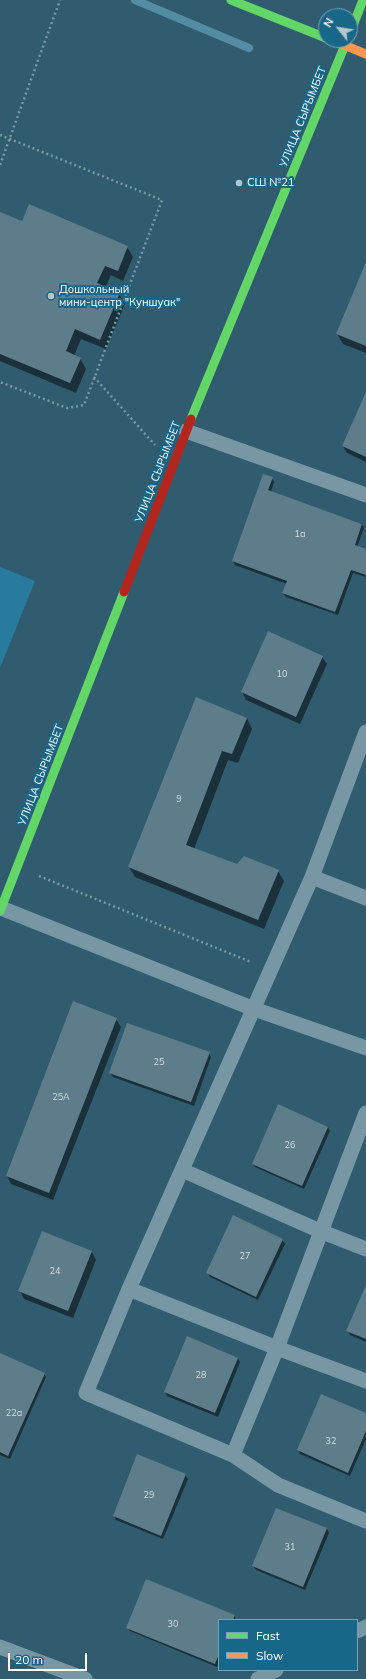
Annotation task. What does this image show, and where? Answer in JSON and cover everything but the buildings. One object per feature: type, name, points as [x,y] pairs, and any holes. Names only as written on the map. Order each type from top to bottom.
[{"type":"street","points":[[231,0],[318,35]]},
{"type":"street","points":[[358,13],[363,0]]},
{"type":"street","name":"УЛИЦА СЫРЫМБЕТ","points":[[0,910],[18,867],[186,431],[344,48]]},
{"type":"street","points":[[352,48],[366,54]]},
{"type":"lane","points":[[186,431],[366,495]]},
{"type":"lane","points":[[366,732],[312,877],[129,1289],[86,1393],[233,1455],[278,1485],[366,1521]]},
{"type":"lane","points":[[312,877],[366,898]]},
{"type":"lane","points":[[0,910],[254,1008],[366,1048]]},
{"type":"lane","points":[[233,1455],[276,1348],[366,1113]]},
{"type":"lane","points":[[182,1170],[320,1231],[366,1249]]},
{"type":"lane","points":[[129,1289],[276,1348],[366,1381]]},
{"type":"lane","points":[[0,1647],[85,1679]]},
{"type":"lane","points":[[258,1679],[274,1671]]},
{"type":"path","points":[[0,165],[60,0]]},
{"type":"path","points":[[0,135],[162,200],[84,405],[67,408],[0,382]]},
{"type":"path","points":[[94,377],[157,448]]},
{"type":"path","points":[[18,867],[271,970]]},
{"type":"shaded area","points":[[0,567],[35,581],[0,668]]},
{"type":"waterway","points":[[135,0],[249,48]]},
{"type":"traffic: fast","points":[[231,0],[318,35]]},
{"type":"traffic: fast","points":[[358,13],[363,0]]},
{"type":"traffic: fast","points":[[191,419],[344,48]]},
{"type":"traffic: fast","points":[[0,911],[124,592]]},
{"type":"traffic: slow","points":[[351,48],[366,54]]},
{"type":"traffic: jam","points":[[124,592],[191,419]]},
{"type":"place","name":"СШ №21","points":[[239,183]]},
{"type":"place","name":"Дошкольный мини-центр \"Куншуак\"","points":[[51,296]]}]
